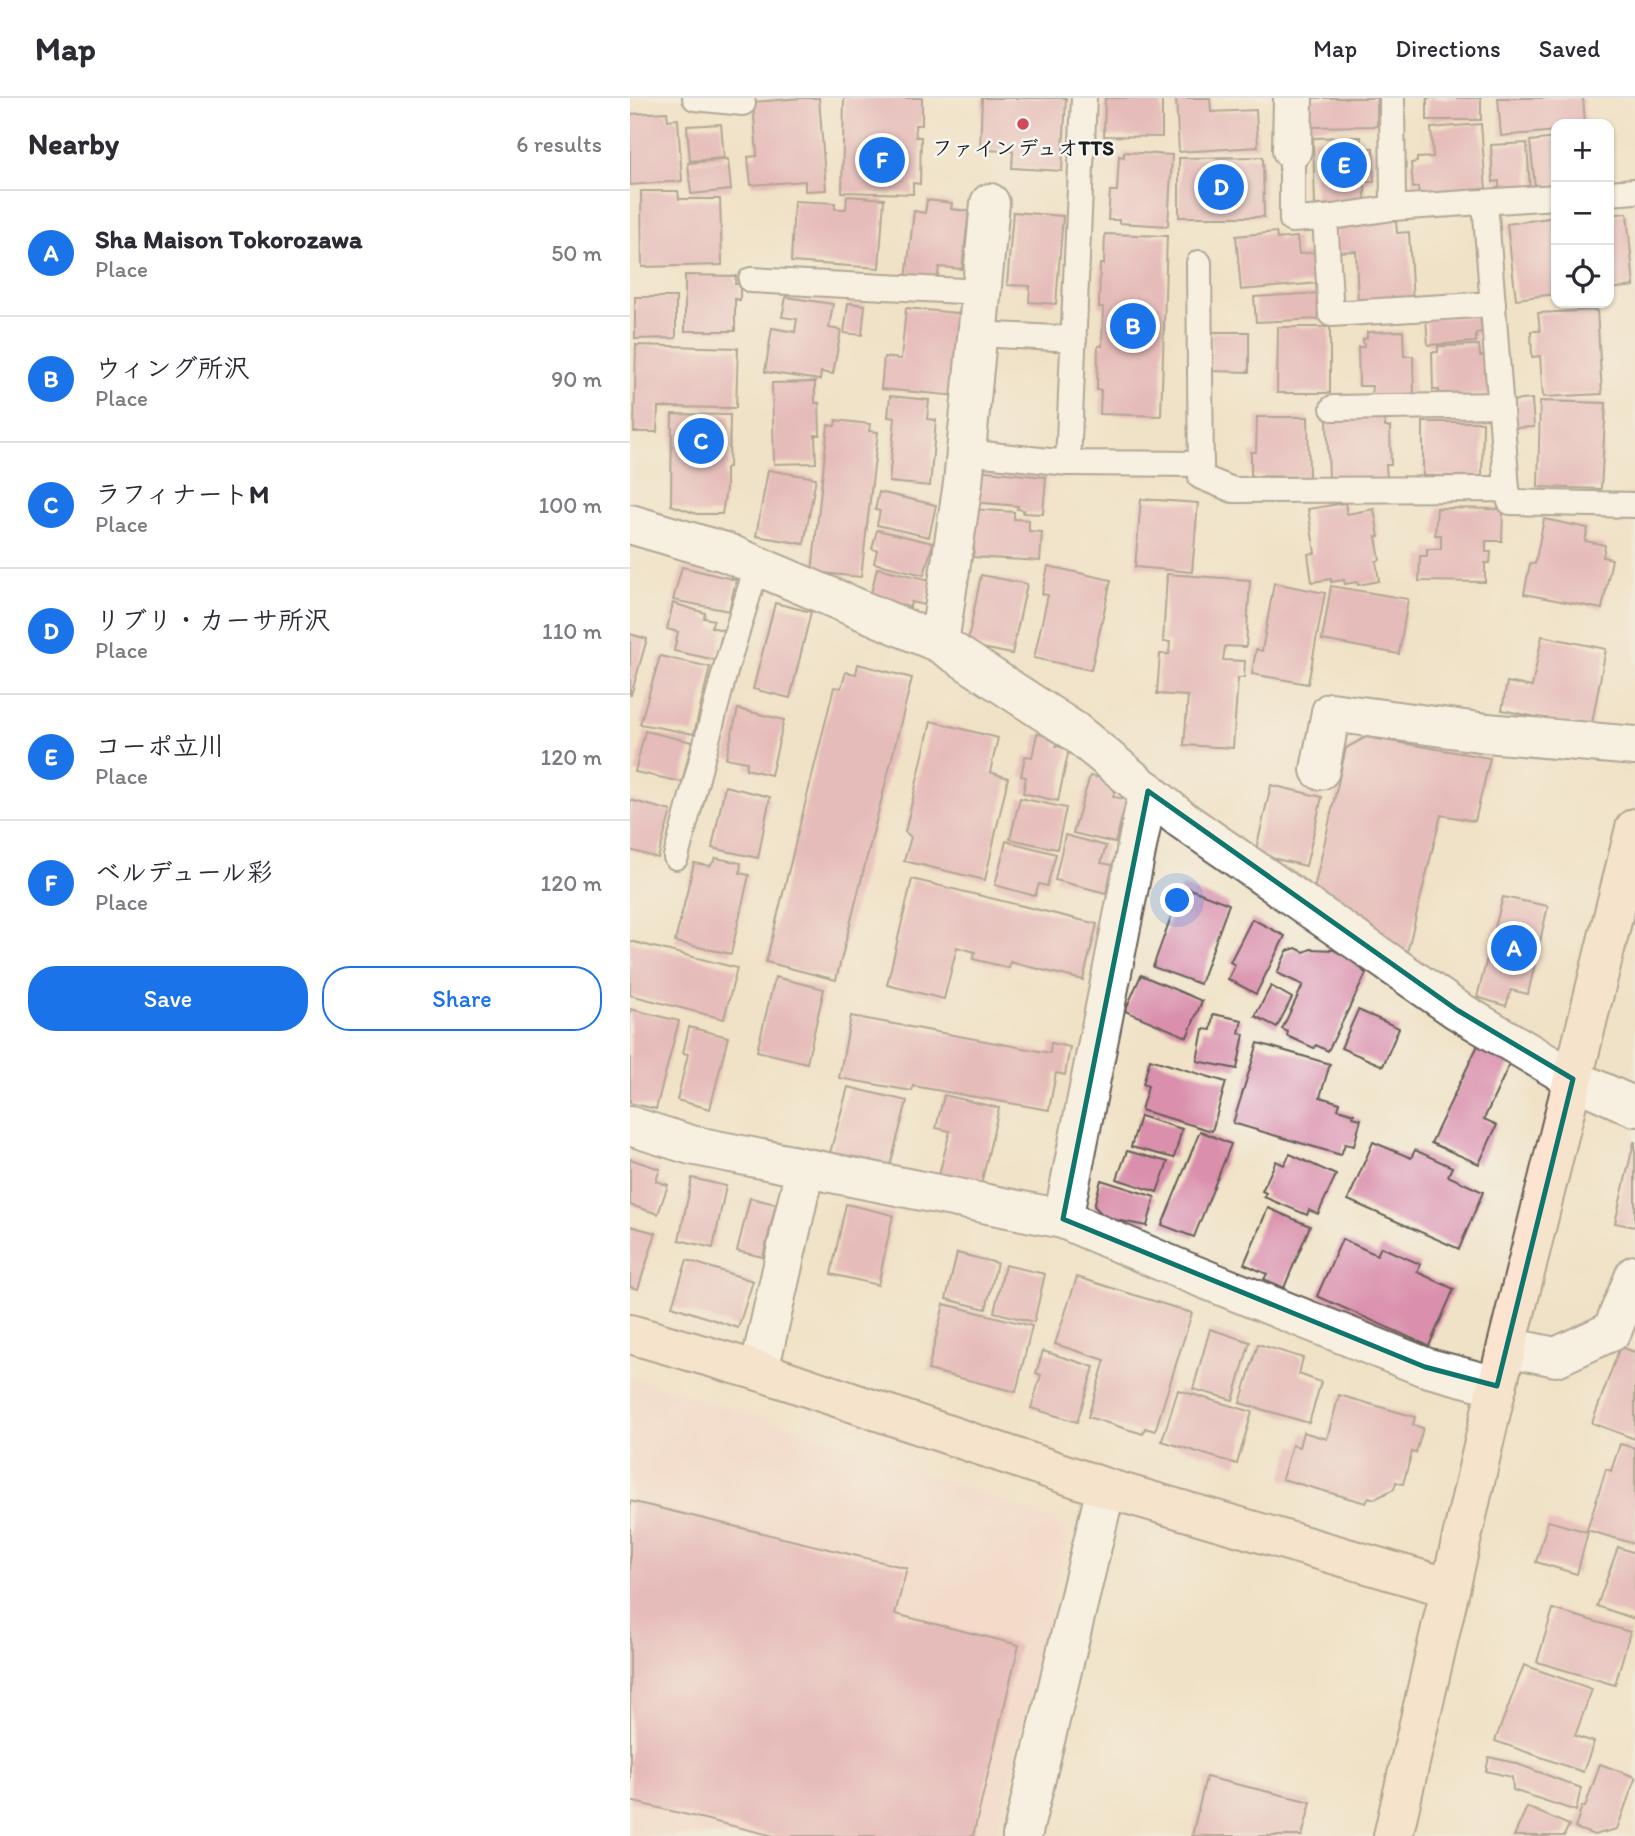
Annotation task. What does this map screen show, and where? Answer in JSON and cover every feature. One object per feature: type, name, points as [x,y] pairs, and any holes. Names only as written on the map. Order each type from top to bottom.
[{"type":"street","points":[[1292,150],[1293,98]]},
{"type":"street","points":[[939,643],[966,452],[990,203]]},
{"type":"street","points":[[630,524],[725,552],[939,643],[1074,731],[1218,846],[1457,1010],[1573,1079],[1635,1107]]},
{"type":"street","points":[[1320,770],[1331,712],[1488,733],[1635,746]]},
{"type":"street","points":[[1063,1219],[1148,791]]},
{"type":"street","points":[[1393,1836],[1497,1386],[1635,828]]},
{"type":"street","points":[[630,1126],[691,1145],[1063,1219],[1424,1367],[1497,1386]]},
{"type":"street","points":[[759,1371],[805,1168]]},
{"type":"street","points":[[1507,1347],[1556,1357],[1612,1331],[1635,1275]]},
{"type":"street","points":[[630,1334],[759,1371],[1105,1488],[1450,1588]]},
{"type":"street","points":[[1022,1836],[1105,1488]]},
{"type":"lane","points":[[695,98],[743,103]]},
{"type":"lane","points":[[1068,463],[1084,98]]},
{"type":"lane","points":[[1392,98],[1393,208]]},
{"type":"lane","points":[[1292,150],[1292,220],[1393,208],[1551,197]]},
{"type":"lane","points":[[1614,193],[1635,191]]},
{"type":"lane","points":[[1485,202],[1510,502],[1635,505]]},
{"type":"lane","points":[[1325,218],[1331,314],[1493,304]]},
{"type":"lane","points":[[1199,263],[1200,477],[1233,490],[1507,489]]},
{"type":"lane","points":[[751,280],[982,292]]},
{"type":"lane","points":[[977,334],[1074,339]]},
{"type":"lane","points":[[1333,408],[1501,405]]},
{"type":"lane","points":[[966,452],[1068,463],[1201,464]]},
{"type":"lane","points":[[676,857],[727,664],[757,566]]},
{"type":"highlighted area","points":[[1148,791],[1457,1010],[1573,1079],[1497,1386],[1425,1367],[1063,1219]]},
{"type":"shaded area","points":[[630,1378],[837,1441],[1058,1522],[1067,1540],[996,1836],[630,1836]]},
{"type":"building","points":[[819,98],[826,190],[805,191],[805,181],[751,185],[748,157],[757,156],[753,102]]},
{"type":"building","points":[[844,98],[922,98],[922,125],[915,125],[916,137],[921,137],[920,184],[913,183],[913,194],[842,192]]},
{"type":"building","name":"ファインデュオTTS","points":[[982,98],[1066,98],[1062,171],[1012,168],[1013,151],[980,150]]},
{"type":"building","points":[[1105,98],[1162,98],[1162,137],[1104,136]]},
{"type":"building","points":[[1176,98],[1210,98],[1211,112],[1256,110],[1258,147],[1179,152]]},
{"type":"building","points":[[1310,98],[1377,98],[1377,126],[1310,127]]},
{"type":"building","points":[[1427,98],[1481,98],[1481,120],[1427,120]]},
{"type":"building","points":[[1498,98],[1583,98],[1585,119],[1551,119],[1551,131],[1501,136]]},
{"type":"building","points":[[667,112],[668,120],[678,119],[682,181],[630,185],[630,114]]},
{"type":"building","points":[[721,124],[724,158],[690,161],[687,126]]},
{"type":"building","points":[[1481,124],[1486,190],[1419,196],[1418,187],[1413,188],[1411,163],[1417,162],[1417,158],[1433,157],[1431,128]]},
{"type":"building","points":[[1361,137],[1361,148],[1373,148],[1374,182],[1365,182],[1365,203],[1315,205],[1313,138]]},
{"type":"building","points":[[1551,139],[1551,185],[1535,187],[1530,141]]},
{"type":"building","points":[[1527,143],[1530,191],[1499,193],[1499,181],[1493,182],[1491,145]]},
{"type":"building","points":[[1124,152],[1172,155],[1168,226],[1108,220],[1110,191],[1117,191],[1119,156],[1124,157]]},
{"type":"building","points":[[1263,157],[1264,217],[1179,217],[1179,158]]},
{"type":"building","points":[[728,159],[731,190],[691,194],[688,163]]},
{"type":"building","points":[[641,191],[678,191],[679,199],[720,199],[722,265],[642,267]]},
{"type":"building","points":[[847,196],[884,199],[879,268],[791,262],[794,201],[835,203],[835,209],[846,209]]},
{"type":"building","points":[[927,200],[952,203],[951,209],[969,211],[962,269],[939,267],[937,282],[906,279],[914,211],[925,213]]},
{"type":"building","points":[[1013,212],[1063,216],[1056,304],[1029,302],[1030,286],[1007,285]]},
{"type":"building","points":[[1627,213],[1634,286],[1614,288],[1614,214]]},
{"type":"building","points":[[1551,218],[1551,295],[1516,299],[1507,224]]},
{"type":"building","points":[[1396,220],[1397,233],[1409,232],[1413,303],[1358,306],[1356,251],[1338,252],[1336,223]]},
{"type":"building","points":[[1276,232],[1277,239],[1297,237],[1299,254],[1316,252],[1319,283],[1241,290],[1236,236]]},
{"type":"building","points":[[1105,234],[1167,236],[1161,416],[1100,414],[1101,390],[1097,390],[1098,346],[1102,346],[1103,307],[1099,307],[1100,264],[1104,264]]},
{"type":"building","points":[[685,275],[736,276],[735,284],[740,284],[740,300],[735,299],[735,331],[685,331]]},
{"type":"building","points":[[1320,293],[1321,319],[1256,322],[1254,297]]},
{"type":"building","points":[[635,297],[676,297],[676,338],[635,339]]},
{"type":"building","points":[[786,297],[833,304],[829,328],[841,330],[833,374],[821,372],[820,380],[765,372],[772,328],[795,332],[797,319],[782,317]]},
{"type":"building","points":[[848,303],[865,305],[862,335],[844,333]]},
{"type":"building","points":[[906,308],[966,314],[959,396],[881,389],[884,357],[901,359]]},
{"type":"building","points":[[1597,310],[1602,394],[1543,397],[1540,356],[1532,357],[1531,331],[1540,331],[1538,313]]},
{"type":"building","points":[[1480,316],[1482,332],[1476,333],[1476,342],[1428,345],[1426,319]]},
{"type":"building","points":[[1278,327],[1330,327],[1330,393],[1277,393]]},
{"type":"building","points":[[1403,331],[1404,356],[1413,356],[1414,395],[1371,396],[1372,386],[1359,386],[1358,347],[1364,347],[1363,339],[1367,338],[1367,332]]},
{"type":"building","points":[[1211,332],[1249,332],[1249,372],[1211,371]]},
{"type":"building","points":[[636,345],[738,348],[736,408],[658,407],[657,432],[634,432]]},
{"type":"building","points":[[1479,345],[1480,356],[1490,356],[1491,395],[1440,396],[1439,390],[1433,390],[1432,352],[1438,352],[1438,346]]},
{"type":"building","points":[[815,382],[820,435],[815,435],[816,463],[774,464],[772,383]]},
{"type":"building","points":[[890,396],[929,400],[927,419],[936,420],[930,486],[889,482],[895,418],[888,417]]},
{"type":"building","points":[[1532,399],[1534,427],[1512,428],[1510,401]]},
{"type":"building","points":[[1540,401],[1606,403],[1601,489],[1538,487]]},
{"type":"building","points":[[672,414],[730,415],[729,467],[726,468],[722,514],[697,514],[671,505]]},
{"type":"building","points":[[1385,415],[1385,427],[1390,427],[1391,465],[1386,465],[1387,478],[1329,481],[1327,418]]},
{"type":"building","points":[[1257,417],[1308,417],[1309,477],[1251,476],[1251,452],[1256,452]]},
{"type":"building","points":[[836,420],[870,424],[869,431],[878,432],[861,577],[812,572],[828,425],[835,426]]},
{"type":"building","points":[[1423,422],[1483,422],[1482,476],[1423,476]]},
{"type":"building","points":[[768,470],[816,478],[804,544],[756,536]]},
{"type":"building","points":[[976,470],[1046,477],[1043,514],[1023,513],[1024,510],[1017,509],[1018,506],[973,502]]},
{"type":"building","points":[[879,492],[936,505],[929,537],[877,525],[880,511],[875,510]]},
{"type":"building","points":[[1141,499],[1198,503],[1192,572],[1135,567]]},
{"type":"building","points":[[1345,503],[1347,514],[1374,509],[1379,537],[1376,537],[1380,560],[1376,561],[1379,581],[1358,585],[1357,582],[1345,584],[1344,580],[1331,582],[1331,579],[1312,582],[1308,554],[1315,553],[1308,509]]},
{"type":"building","points":[[1437,508],[1503,509],[1502,541],[1486,541],[1486,552],[1491,552],[1490,563],[1485,563],[1485,582],[1419,581],[1420,556],[1427,556],[1427,549],[1441,549],[1441,535],[1435,535]]},
{"type":"building","points":[[970,509],[1014,512],[1014,519],[1029,520],[1029,531],[1042,532],[1040,561],[973,557],[974,548],[970,548]]},
{"type":"building","points":[[1544,519],[1588,528],[1585,541],[1605,545],[1603,557],[1612,559],[1602,609],[1524,594],[1530,563],[1535,564]]},
{"type":"building","points":[[877,530],[933,543],[924,575],[874,563],[877,550],[872,549]]},
{"type":"building","points":[[1048,566],[1111,580],[1091,670],[1034,658],[1048,595],[1042,594]]},
{"type":"building","points":[[682,567],[736,580],[729,611],[673,600]]},
{"type":"building","points":[[877,568],[931,580],[925,605],[911,602],[910,607],[885,602],[886,598],[871,594]]},
{"type":"building","points":[[1167,574],[1250,580],[1246,647],[1225,646],[1223,660],[1245,661],[1244,678],[1238,678],[1233,748],[1184,745],[1188,696],[1157,694],[1160,654],[1169,654],[1170,642],[1163,642]]},
{"type":"building","points":[[981,575],[1027,584],[1012,654],[967,645]]},
{"type":"building","points":[[1274,583],[1325,593],[1308,684],[1252,674],[1256,649],[1262,651]]},
{"type":"building","points":[[1331,586],[1408,599],[1399,654],[1322,640]]},
{"type":"building","points":[[673,603],[705,613],[704,618],[714,620],[711,627],[723,630],[716,660],[674,651],[678,632],[667,629]]},
{"type":"building","points":[[775,603],[811,612],[790,698],[753,689]]},
{"type":"building","points":[[630,634],[647,639],[631,695],[630,695]]},
{"type":"building","points":[[1542,636],[1606,649],[1591,728],[1502,710],[1507,682],[1532,687]]},
{"type":"building","points":[[660,656],[710,667],[694,734],[640,724]]},
{"type":"building","points":[[858,664],[912,678],[836,980],[766,962],[834,687],[841,688],[846,672],[856,674]]},
{"type":"building","points":[[738,709],[784,720],[771,775],[746,769],[747,762],[726,758]]},
{"type":"building","points":[[931,721],[998,738],[990,772],[1008,778],[985,880],[904,861],[911,837],[905,832]]},
{"type":"building","points":[[645,731],[692,742],[682,782],[635,772]]},
{"type":"building","points":[[1037,734],[1058,738],[1056,746],[1069,749],[1058,801],[1023,793],[1026,777],[1021,776],[1025,756],[1032,757]]},
{"type":"building","points":[[1366,737],[1490,758],[1475,821],[1441,815],[1407,953],[1314,889],[1346,748]]},
{"type":"building","points":[[1090,776],[1117,781],[1113,797],[1127,799],[1115,843],[1073,833]]},
{"type":"building","points":[[1271,785],[1322,797],[1306,866],[1255,854]]},
{"type":"building","points":[[725,786],[770,797],[758,858],[712,848]]},
{"type":"building","points":[[1020,798],[1066,808],[1057,849],[1010,839]]},
{"type":"building","points":[[630,800],[671,811],[658,858],[630,850]]},
{"type":"building","points":[[1065,835],[1106,846],[1101,863],[1113,865],[1106,893],[1055,880]]},
{"type":"building","points":[[1006,841],[1056,854],[1047,886],[1039,884],[1035,896],[995,885]]},
{"type":"building","points":[[716,858],[741,863],[740,873],[749,875],[731,954],[675,942],[694,863],[710,866]]},
{"type":"building","points":[[912,879],[1097,924],[1083,980],[1010,962],[1009,968],[973,959],[975,952],[957,947],[944,999],[887,985]]},
{"type":"building","points":[[1182,886],[1229,904],[1200,984],[1153,967]]},
{"type":"building","points":[[1503,897],[1548,906],[1528,994],[1511,990],[1506,1006],[1477,997]]},
{"type":"building","points":[[1252,919],[1285,936],[1256,994],[1228,979],[1235,965],[1230,962]]},
{"type":"building","points":[[630,941],[737,968],[724,1019],[630,995]]},
{"type":"building","points":[[1296,948],[1304,952],[1311,949],[1334,950],[1354,961],[1366,974],[1328,1051],[1287,1036],[1288,1032],[1282,1029],[1303,985],[1277,973],[1287,951]]},
{"type":"building","points":[[1141,975],[1202,1001],[1187,1037],[1125,1011]]},
{"type":"building","points":[[775,977],[824,989],[807,1063],[757,1051]]},
{"type":"building","points":[[1271,986],[1292,998],[1277,1027],[1255,1016]]},
{"type":"building","points":[[630,1009],[679,1021],[656,1109],[630,1103]]},
{"type":"building","points":[[1358,1010],[1399,1028],[1383,1066],[1341,1048]]},
{"type":"building","points":[[1213,1014],[1242,1020],[1239,1033],[1244,1034],[1237,1069],[1197,1061],[1203,1029],[1211,1030]]},
{"type":"building","points":[[851,1016],[1050,1053],[1051,1043],[1070,1047],[1065,1075],[1056,1073],[1049,1110],[913,1086],[912,1091],[839,1078]]},
{"type":"building","points":[[689,1027],[728,1037],[710,1109],[677,1100],[688,1054],[683,1053]]},
{"type":"building","points":[[1258,1043],[1330,1064],[1320,1097],[1340,1103],[1338,1109],[1361,1119],[1354,1146],[1345,1144],[1341,1155],[1233,1123]]},
{"type":"building","points":[[1478,1045],[1511,1061],[1484,1119],[1497,1125],[1479,1164],[1431,1143]]},
{"type":"building","points":[[1150,1059],[1226,1082],[1212,1131],[1141,1110],[1148,1086],[1143,1084]]},
{"type":"building","points":[[848,1087],[907,1101],[890,1166],[830,1153]]},
{"type":"building","points":[[944,1095],[999,1108],[980,1189],[938,1179],[950,1131],[936,1128]]},
{"type":"building","points":[[1140,1116],[1182,1129],[1174,1158],[1131,1147]]},
{"type":"building","points":[[1200,1131],[1231,1144],[1194,1237],[1162,1225]]},
{"type":"building","points":[[1373,1142],[1411,1158],[1415,1150],[1452,1167],[1448,1176],[1483,1192],[1459,1249],[1348,1200]]},
{"type":"building","points":[[1635,1142],[1635,1227],[1615,1223]]},
{"type":"building","points":[[1127,1151],[1168,1162],[1157,1192],[1117,1179]]},
{"type":"building","points":[[1290,1154],[1336,1175],[1318,1214],[1309,1210],[1307,1215],[1264,1197],[1266,1193],[1262,1191],[1276,1161],[1284,1165]]},
{"type":"building","points":[[630,1159],[660,1169],[656,1181],[668,1185],[658,1214],[630,1205]]},
{"type":"building","points":[[692,1178],[726,1186],[713,1248],[679,1240]]},
{"type":"building","points":[[1101,1180],[1155,1197],[1147,1226],[1106,1218],[1094,1206]]},
{"type":"building","points":[[750,1198],[776,1204],[763,1257],[737,1251]]},
{"type":"building","points":[[846,1204],[893,1215],[878,1285],[831,1274]]},
{"type":"building","points":[[1268,1208],[1310,1226],[1284,1288],[1264,1279],[1267,1274],[1244,1264]]},
{"type":"building","points":[[630,1226],[656,1233],[638,1289],[630,1287]]},
{"type":"building","points":[[1342,1239],[1377,1255],[1381,1247],[1420,1264],[1417,1272],[1454,1289],[1429,1346],[1317,1296]]},
{"type":"building","points":[[957,1253],[997,1263],[986,1309],[946,1299]]},
{"type":"building","points":[[687,1260],[753,1281],[738,1328],[672,1306]]},
{"type":"building","points":[[1005,1265],[1045,1274],[1034,1322],[994,1312]]},
{"type":"building","points":[[1077,1277],[1192,1313],[1155,1431],[1145,1428],[1143,1434],[1088,1417],[1105,1360],[1055,1344]]},
{"type":"building","points":[[944,1304],[1032,1326],[1016,1392],[928,1370]]},
{"type":"building","points":[[1210,1329],[1250,1342],[1233,1400],[1193,1389]]},
{"type":"building","points":[[1258,1344],[1303,1358],[1299,1374],[1321,1382],[1309,1423],[1240,1403]]},
{"type":"building","points":[[1620,1347],[1635,1352],[1635,1439],[1592,1423]]},
{"type":"building","points":[[1043,1351],[1094,1367],[1077,1422],[1031,1408],[1041,1375],[1036,1373]]},
{"type":"building","points":[[1178,1390],[1252,1412],[1237,1464],[1162,1441]]},
{"type":"building","points":[[1339,1395],[1415,1417],[1413,1425],[1423,1428],[1416,1453],[1412,1452],[1403,1484],[1396,1482],[1394,1489],[1375,1499],[1369,1497],[1366,1503],[1282,1479],[1292,1445],[1299,1447],[1303,1432],[1327,1439]]},
{"type":"building","points":[[1620,1444],[1635,1448],[1635,1544],[1587,1530],[1606,1469],[1611,1471]]},
{"type":"building","points":[[630,1501],[907,1568],[895,1614],[1019,1645],[973,1836],[774,1836],[630,1801]]},
{"type":"building","points":[[1548,1521],[1588,1532],[1577,1574],[1536,1562]]},
{"type":"building","points":[[1618,1547],[1635,1553],[1635,1619],[1597,1606]]},
{"type":"building","points":[[1553,1609],[1630,1632],[1615,1685],[1537,1662]]},
{"type":"building","points":[[1524,1665],[1592,1689],[1575,1736],[1594,1742],[1583,1772],[1495,1741]]},
{"type":"building","points":[[1489,1757],[1515,1763],[1581,1788],[1576,1811],[1513,1790],[1512,1777],[1486,1771]]},
{"type":"building","points":[[1600,1764],[1635,1779],[1617,1829],[1594,1835],[1575,1828]]},
{"type":"building","points":[[1206,1777],[1311,1802],[1302,1836],[1192,1836]]},
{"type":"building","points":[[1527,1807],[1569,1825],[1564,1836],[1514,1836]]},
{"type":"place","name":"ファインデュオTTS","points":[[1023,124]]},
{"type":"place","name":"ベルデュール彩","points":[[882,160]]},
{"type":"place","name":"コーポ立川","points":[[1344,165]]},
{"type":"place","name":"リブリ・カーサ所沢","points":[[1221,187]]},
{"type":"place","name":"ウィング所沢","points":[[1133,326]]},
{"type":"place","name":"ラフィナートM","points":[[701,441]]},
{"type":"place","name":"Sha Maison Tokorozawa","points":[[1514,948]]}]
